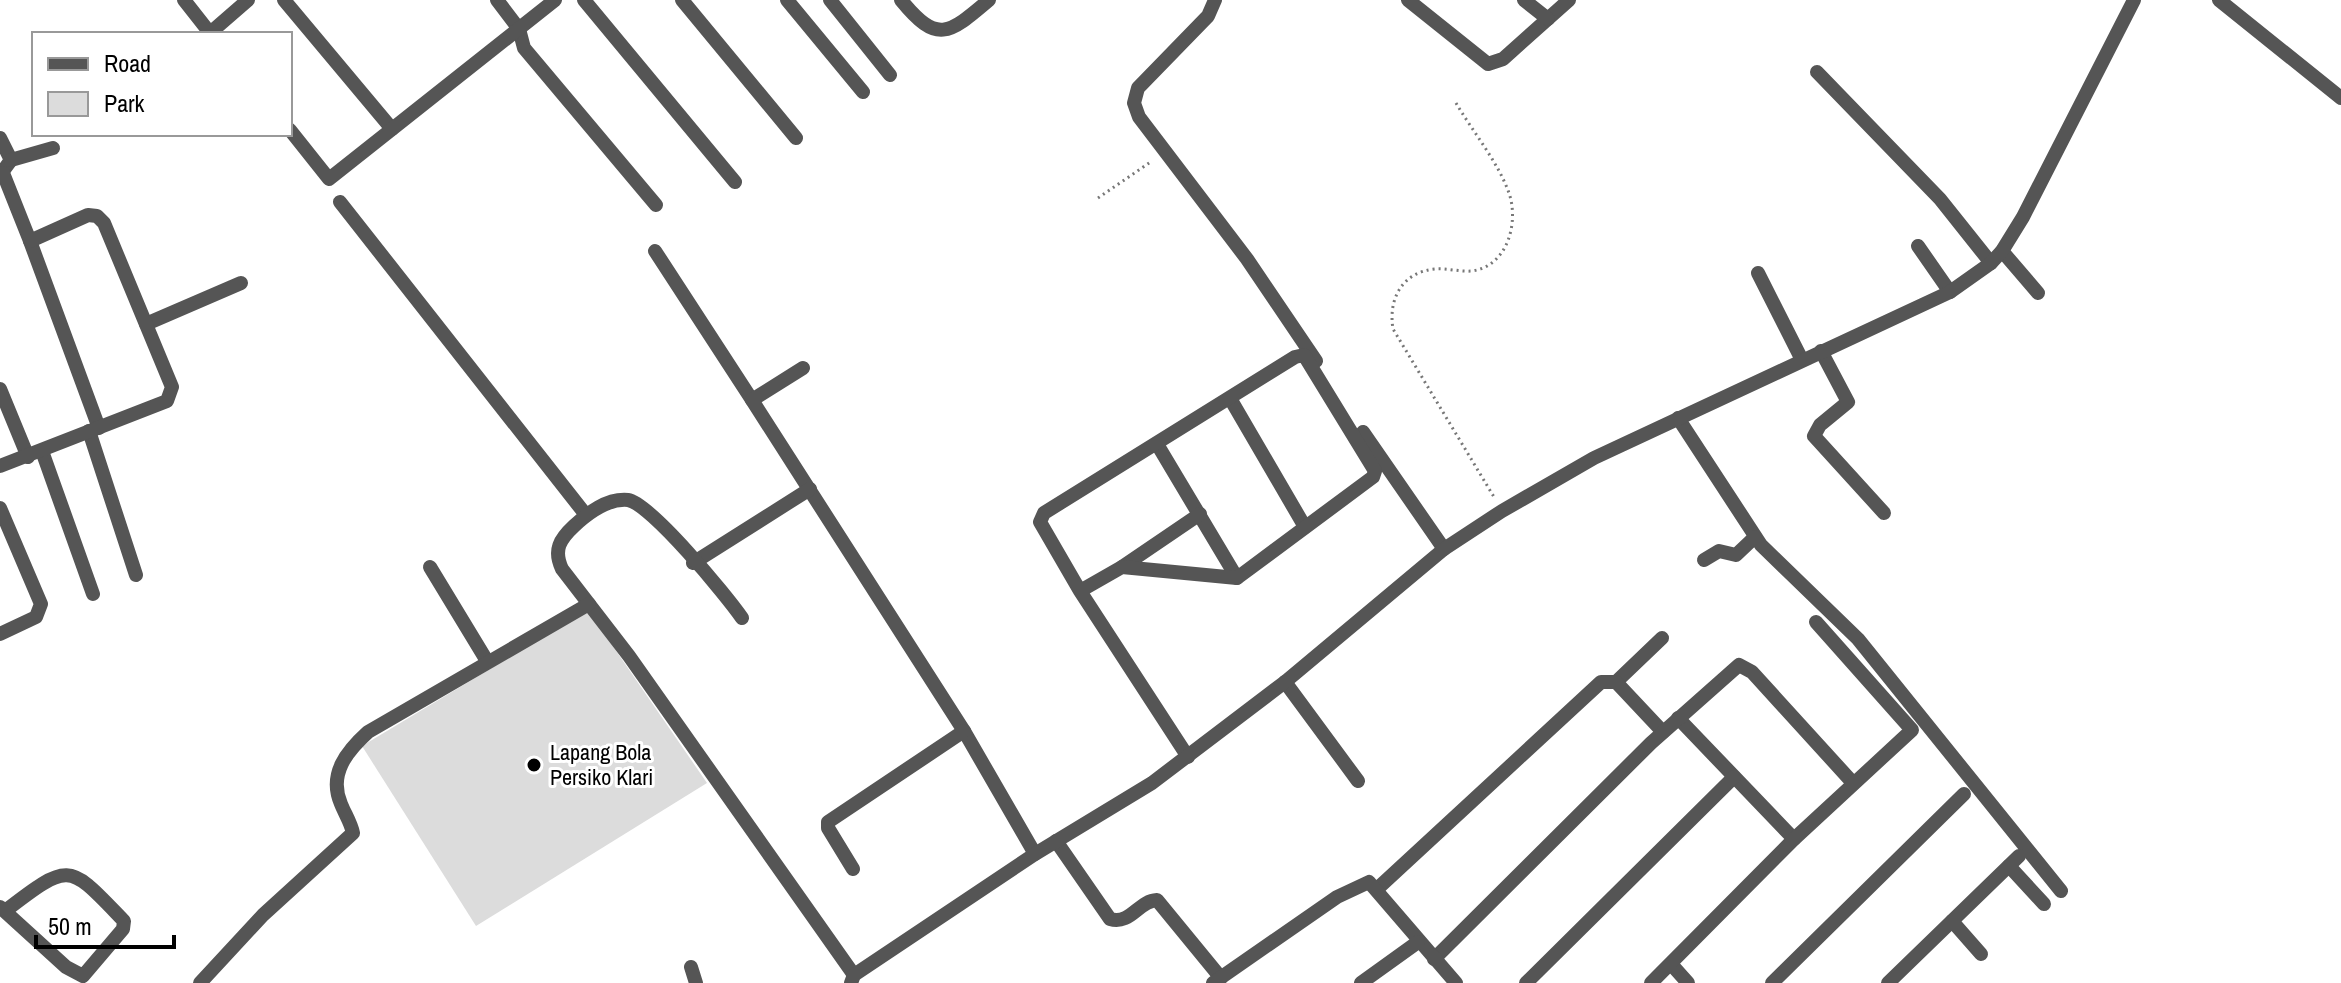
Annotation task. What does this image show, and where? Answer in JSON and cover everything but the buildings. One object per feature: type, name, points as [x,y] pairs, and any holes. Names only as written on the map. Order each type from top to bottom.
[{"type":"street","points":[[184,0],[210,32]]},
{"type":"street","points":[[212,32],[248,0]]},
{"type":"street","points":[[284,0],[392,129]]},
{"type":"street","points":[[497,0],[519,29],[524,48],[656,205]]},
{"type":"street","points":[[292,133],[329,179],[555,0]]},
{"type":"street","points":[[584,0],[735,182]]},
{"type":"street","points":[[682,0],[796,138]]},
{"type":"street","points":[[787,0],[863,92]]},
{"type":"street","points":[[830,0],[890,75]]},
{"type":"street","points":[[901,0],[920,24],[932,31],[951,28],[989,0]]},
{"type":"street","points":[[1122,567],[1237,578],[1373,477],[1375,471],[1247,259],[1139,117],[1135,95],[1208,16],[1215,0]]},
{"type":"street","points":[[1408,0],[1488,64],[1503,59],[1569,0]]},
{"type":"street","points":[[1524,0],[1548,19]]},
{"type":"street","points":[[742,618],[724,593],[639,503],[617,500],[586,515],[562,537],[557,552],[562,569],[853,979],[1035,854],[1188,757],[1285,682],[1444,549],[1502,511],[1594,458],[1801,358],[1950,292],[1991,263],[2023,217],[2134,0]]},
{"type":"street","points":[[2219,0],[2338,91]]},
{"type":"street","points":[[1817,72],[1940,199],[1991,263]]},
{"type":"street","points":[[0,138],[5,169],[94,430],[136,575]]},
{"type":"street","points":[[5,169],[53,148]]},
{"type":"street","points":[[340,202],[586,515]]},
{"type":"street","points":[[0,466],[167,401],[172,393],[104,223],[97,216],[88,215],[30,241]]},
{"type":"street","points":[[1918,246],[1950,292]]},
{"type":"street","points":[[655,251],[964,731],[1035,854]]},
{"type":"street","points":[[2002,251],[2038,293]]},
{"type":"street","points":[[1758,273],[1801,358]]},
{"type":"street","points":[[146,324],[241,283]]},
{"type":"street","points":[[1821,351],[1848,402],[1820,425],[1814,436],[1884,513]]},
{"type":"street","points":[[1188,757],[1040,527],[1042,517],[1295,357],[1307,354]]},
{"type":"street","points":[[1307,354],[1444,549]]},
{"type":"street","points":[[752,400],[803,368]]},
{"type":"street","points":[[0,389],[28,457]]},
{"type":"street","points":[[1231,400],[1305,527]]},
{"type":"street","points":[[1678,418],[1755,537],[1858,639],[2061,891]]},
{"type":"street","points":[[1157,444],[1237,578]]},
{"type":"street","points":[[42,451],[93,594]]},
{"type":"street","points":[[693,563],[810,489]]},
{"type":"street","points":[[0,508],[41,604],[36,617],[0,634]]},
{"type":"street","points":[[1080,591],[1122,567],[1200,514]]},
{"type":"street","points":[[1704,560],[1719,551],[1736,555],[1755,537]]},
{"type":"street","points":[[430,567],[487,661]]},
{"type":"street","points":[[200,983],[263,915],[353,833],[336,790],[338,770],[349,749],[368,732],[589,604]]},
{"type":"street","points":[[1651,983],[1794,839],[1912,730],[1816,622]]},
{"type":"street","points":[[1377,889],[1601,682],[1616,682],[1662,638]]},
{"type":"street","points":[[1434,959],[1663,732],[1726,673],[1739,665],[1745,667],[1853,783]]},
{"type":"street","points":[[1285,682],[1358,781]]},
{"type":"street","points":[[1616,682],[1663,732]]},
{"type":"street","points":[[1678,718],[1794,839]]},
{"type":"street","points":[[853,869],[828,828],[828,822],[964,731]]},
{"type":"street","points":[[1526,983],[1734,777]]},
{"type":"street","points":[[1772,983],[1964,794]]},
{"type":"street","points":[[1056,841],[1110,919],[1127,919],[1149,900],[1157,900],[1217,980],[1357,885],[1369,882],[1456,983]]},
{"type":"street","points":[[1892,982],[2014,861],[2044,904]]},
{"type":"street","points":[[71,874],[83,879],[124,921],[123,929],[83,976],[66,967],[3,909],[53,878],[71,874]]},
{"type":"street","points":[[1952,921],[1981,954]]},
{"type":"street","points":[[1361,983],[1418,942]]},
{"type":"street","points":[[1671,964],[1688,983]]},
{"type":"street","points":[[691,967],[696,983]]},
{"type":"path","points":[[1456,103],[1508,190],[1515,213],[1509,241],[1494,261],[1474,271],[1435,269],[1413,274],[1398,289],[1390,308],[1393,329],[1502,511]]},
{"type":"path","points":[[1098,198],[1165,152]]},
{"type":"green space","name":"Lapang Bola Persiko Klari","points":[[588,610],[707,783],[476,926],[362,746]]},
{"type":"place","name":"Lapang Bola Persiko Klari","points":[[534,765]]}]
